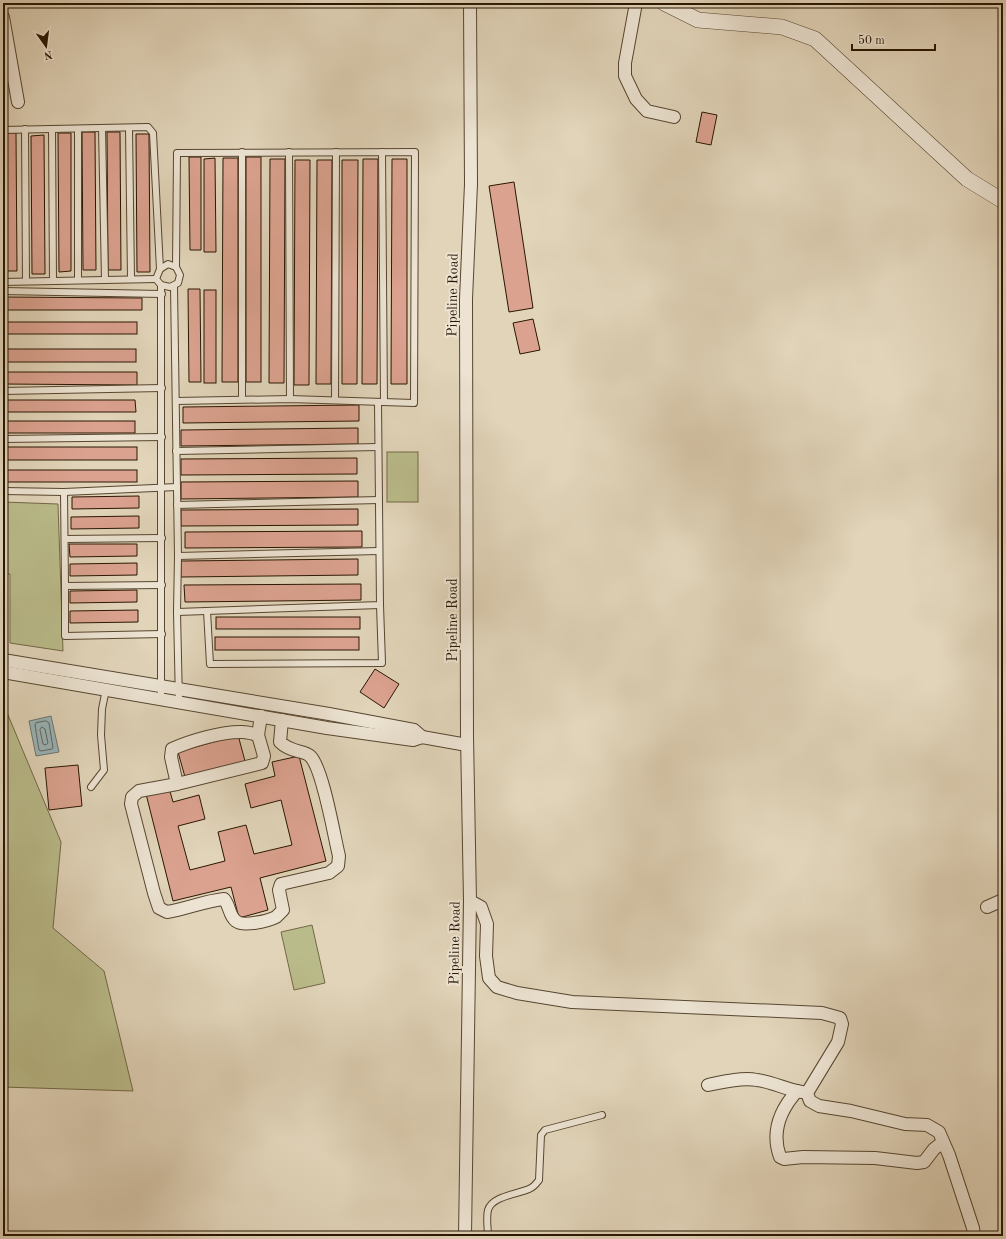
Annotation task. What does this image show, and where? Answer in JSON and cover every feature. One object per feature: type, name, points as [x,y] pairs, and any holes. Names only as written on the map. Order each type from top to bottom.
[{"type":"street","name":"Pipeline Road","points":[[465,1236],[470,901],[467,745],[466,299],[471,184],[470,3]]},
{"type":"street","points":[[636,3],[625,63],[625,76],[636,99],[647,111],[674,117]]},
{"type":"street","points":[[664,3],[698,20],[782,26],[815,40],[968,179],[1003,201]]},
{"type":"street","points":[[3,16],[18,102]]},
{"type":"street","points":[[3,660],[329,714],[414,730],[422,737]]},
{"type":"street","points":[[3,672],[327,728],[413,740],[422,737],[467,745]]},
{"type":"street","points":[[261,716],[258,735],[264,756],[262,763],[177,784],[139,791],[132,797],[131,804],[159,908],[167,912],[177,911],[210,900],[224,899],[228,905],[231,916],[236,922],[245,924],[276,916],[283,910],[279,890],[281,884],[329,873],[338,866],[339,856],[324,789],[315,763],[310,755],[286,748],[280,742],[282,720]]},
{"type":"street","points":[[177,784],[170,757],[172,749],[183,744],[228,732],[243,732],[258,735]]},
{"type":"street","points":[[987,907],[1003,900]]},
{"type":"street","points":[[470,901],[481,907],[486,924],[486,956],[489,978],[497,987],[517,993],[572,1002],[822,1013],[840,1018],[842,1024],[838,1042],[802,1092],[783,1109],[777,1124],[778,1152],[780,1157],[784,1159],[803,1157],[875,1158],[917,1163],[924,1162],[943,1142]]},
{"type":"street","points":[[708,1086],[731,1081],[757,1079],[802,1092],[810,1101],[819,1106],[851,1111],[905,1124],[928,1125],[939,1132],[973,1228],[974,1236]]},
{"type":"lane","points":[[3,130],[148,127],[153,133],[160,269],[156,279]]},
{"type":"lane","points":[[78,128],[78,280]]},
{"type":"lane","points":[[102,128],[105,280]]},
{"type":"lane","points":[[129,128],[131,279]]},
{"type":"lane","points":[[25,129],[26,281]]},
{"type":"lane","points":[[52,129],[53,281]]},
{"type":"lane","points":[[242,152],[242,399]]},
{"type":"lane","points":[[289,152],[290,399]]},
{"type":"lane","points":[[335,400],[336,152]]},
{"type":"lane","points":[[207,611],[210,664],[382,663],[378,447],[381,402],[382,152]]},
{"type":"lane","points":[[176,401],[290,399],[414,403],[415,152],[177,153],[176,267],[179,270],[180,279],[174,286],[179,702]]},
{"type":"lane","points":[[160,269],[168,264],[176,267]]},
{"type":"lane","points":[[3,282],[156,279],[162,285],[170,287],[174,286]]},
{"type":"lane","points":[[161,699],[162,285]]},
{"type":"lane","points":[[3,291],[162,294]]},
{"type":"lane","points":[[3,391],[162,388]]},
{"type":"lane","points":[[3,439],[162,437]]},
{"type":"lane","points":[[176,452],[378,447]]},
{"type":"lane","points":[[3,491],[64,492],[177,487]]},
{"type":"lane","points":[[64,492],[65,636],[162,634]]},
{"type":"lane","points":[[177,505],[379,500]]},
{"type":"lane","points":[[65,539],[162,538]]},
{"type":"lane","points":[[178,556],[379,552]]},
{"type":"lane","points":[[65,586],[162,585]]},
{"type":"lane","points":[[177,612],[380,605]]},
{"type":"lane","points":[[91,787],[104,770],[101,736],[102,709],[108,677]]},
{"type":"lane","points":[[327,728],[329,714]]},
{"type":"lane","points":[[488,1236],[488,1211],[491,1205],[500,1199],[529,1189],[539,1180],[541,1135],[545,1130],[602,1115]]},
{"type":"green space","points":[[387,452],[418,452],[418,502],[387,502]]},
{"type":"green space","points":[[3,502],[58,504],[63,651],[10,643],[10,574],[3,574]]},
{"type":"green space","points":[[3,703],[61,842],[53,928],[104,971],[133,1091],[3,1087]]},
{"type":"green space","points":[[312,925],[325,983],[294,990],[281,932]]},
{"type":"water","points":[[51,716],[59,752],[36,756],[29,721]]},
{"type":"building","points":[[702,112],[717,115],[711,145],[696,142]]},
{"type":"building","points":[[82,132],[95,132],[96,270],[83,270]]},
{"type":"building","points":[[107,132],[120,132],[121,270],[108,270]]},
{"type":"building","points":[[3,133],[16,133],[17,271],[4,271]]},
{"type":"building","points":[[58,133],[71,133],[71,271],[59,272]]},
{"type":"building","points":[[136,134],[149,134],[150,272],[137,272]]},
{"type":"building","points":[[44,135],[45,274],[32,274],[31,136]]},
{"type":"building","points":[[189,157],[201,157],[201,250],[190,250]]},
{"type":"building","points":[[246,157],[261,157],[261,382],[246,382]]},
{"type":"building","points":[[215,158],[216,252],[204,252],[204,159]]},
{"type":"building","points":[[223,158],[238,158],[238,382],[222,382]]},
{"type":"building","points":[[270,159],[285,159],[284,383],[269,383]]},
{"type":"building","points":[[363,159],[378,159],[377,384],[362,384]]},
{"type":"building","points":[[392,159],[407,159],[407,384],[391,384]]},
{"type":"building","points":[[295,160],[310,160],[309,385],[294,385]]},
{"type":"building","points":[[317,160],[332,160],[331,384],[316,384]]},
{"type":"building","points":[[342,160],[358,160],[357,384],[342,384]]},
{"type":"building","points":[[514,182],[533,308],[509,312],[489,186]]},
{"type":"building","points":[[188,289],[200,289],[201,382],[189,382]]},
{"type":"building","points":[[204,290],[216,290],[216,383],[204,383]]},
{"type":"building","points":[[3,297],[142,298],[142,310],[3,310]]},
{"type":"building","points":[[533,319],[540,350],[520,354],[513,323]]},
{"type":"building","points":[[3,322],[137,322],[137,334],[3,334]]},
{"type":"building","points":[[3,349],[136,349],[136,362],[3,362]]},
{"type":"building","points":[[3,372],[137,372],[137,385],[3,384]]},
{"type":"building","points":[[3,400],[135,400],[136,412],[3,412]]},
{"type":"building","points":[[359,405],[359,421],[183,423],[183,407]]},
{"type":"building","points":[[3,421],[135,421],[135,433],[3,433]]},
{"type":"building","points":[[358,428],[358,444],[181,446],[181,430]]},
{"type":"building","points":[[3,447],[137,447],[137,460],[3,460]]},
{"type":"building","points":[[357,458],[357,474],[181,475],[181,459]]},
{"type":"building","points":[[3,470],[137,470],[137,482],[3,482]]},
{"type":"building","points":[[358,481],[358,497],[181,499],[181,482]]},
{"type":"building","points":[[139,496],[139,508],[72,509],[72,497]]},
{"type":"building","points":[[358,509],[358,525],[181,526],[181,510]]},
{"type":"building","points":[[139,516],[139,528],[71,529],[71,517]]},
{"type":"building","points":[[362,531],[362,547],[185,548],[185,532]]},
{"type":"building","points":[[69,544],[137,544],[137,556],[70,557]]},
{"type":"building","points":[[358,559],[358,575],[181,577],[181,561]]},
{"type":"building","points":[[137,563],[137,575],[70,576],[70,564]]},
{"type":"building","points":[[361,584],[361,600],[185,602],[184,585]]},
{"type":"building","points":[[137,590],[137,602],[70,603],[70,591]]},
{"type":"building","points":[[138,610],[138,622],[70,623],[70,611]]},
{"type":"building","points":[[216,617],[360,617],[360,629],[216,629]]},
{"type":"building","points":[[215,637],[359,637],[359,650],[215,650]]},
{"type":"building","points":[[375,669],[399,684],[384,708],[360,692]]},
{"type":"building","points":[[238,735],[245,761],[185,777],[178,752]]},
{"type":"building","points":[[299,756],[326,861],[260,878],[268,910],[239,918],[231,887],[173,901],[146,794],[169,788],[173,802],[199,795],[205,819],[178,826],[190,870],[225,861],[218,832],[246,825],[254,854],[292,845],[281,800],[251,808],[245,784],[275,776],[272,762]]},
{"type":"building","points":[[78,765],[82,806],[49,810],[45,768]]}]
